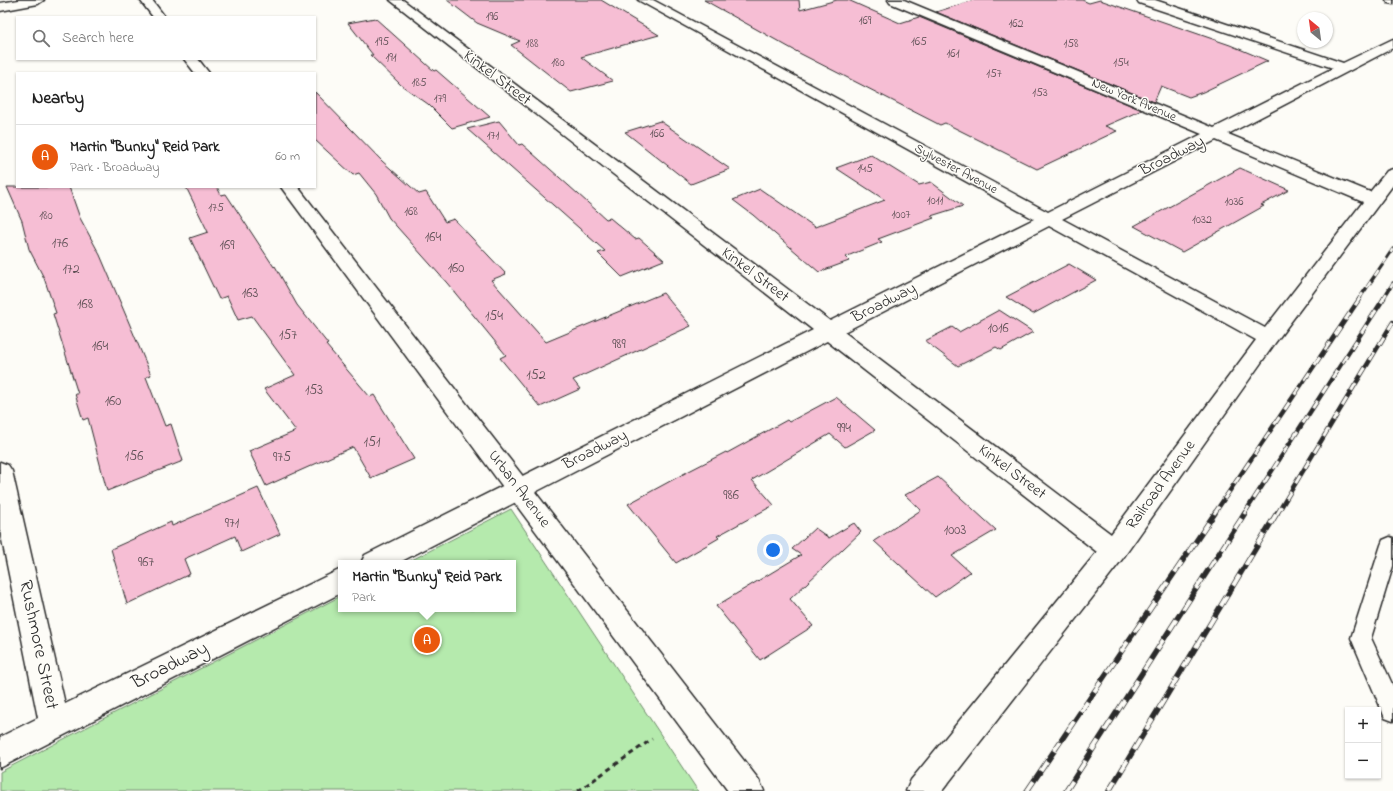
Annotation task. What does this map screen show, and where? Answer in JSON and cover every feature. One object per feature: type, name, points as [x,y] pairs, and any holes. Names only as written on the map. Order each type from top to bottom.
[{"type":"street","points":[[0,7],[38,0]]},
{"type":"street","points":[[146,0],[158,16]]},
{"type":"street","name":"Kinkel Street","points":[[396,0],[1114,550]]},
{"type":"street","name":"Sylvester Avenue","points":[[644,0],[1268,338]]},
{"type":"street","name":"New York Avenue","points":[[894,0],[1374,200]]},
{"type":"street","points":[[1143,0],[1344,68]]},
{"type":"street","name":"Broadway","points":[[380,560],[1393,43]]},
{"type":"street","points":[[193,60],[201,72]]},
{"type":"street","name":"Railroad Avenue","points":[[922,791],[1114,550],[1268,338],[1393,174]]},
{"type":"street","name":"Urban Avenue","points":[[290,188],[748,791]]},
{"type":"street","name":"Rushmore Street","points":[[0,471],[55,725]]},
{"type":"street","name":"Broadway","points":[[0,753],[338,582]]},
{"type":"lane","points":[[1390,545],[1361,638],[1393,711]]},
{"type":"path","points":[[578,791],[652,739]]},
{"type":"green space","points":[[511,509],[698,791],[0,791],[0,772],[338,598],[338,612],[516,612],[516,560],[412,560]]},
{"type":"building","points":[[447,0],[601,0],[659,35],[581,57],[613,81],[571,92],[511,45],[520,41],[477,23]]},
{"type":"building","points":[[704,0],[799,0],[800,10],[837,0],[848,0],[900,23],[919,17],[1142,110],[1105,126],[1117,131],[1037,169],[945,123],[940,125],[801,54]]},
{"type":"building","points":[[974,0],[1082,0],[1089,3],[1100,0],[1230,45],[1268,61],[1203,92],[1189,97],[1161,86],[1154,102],[936,12]]},
{"type":"building","points":[[375,18],[434,71],[436,70],[490,117],[452,128],[428,104],[401,85],[370,55],[373,55],[348,23]]},
{"type":"building","points":[[316,93],[382,161],[419,194],[426,192],[445,222],[454,219],[506,274],[491,280],[546,342],[663,293],[691,326],[573,380],[580,389],[540,407],[500,358],[506,355],[447,283],[389,218],[376,194],[359,173],[353,175],[316,141]]},
{"type":"building","points":[[499,121],[519,145],[522,144],[606,219],[610,218],[635,239],[639,238],[664,260],[622,277],[598,253],[605,251],[467,129]]},
{"type":"building","points":[[660,121],[730,169],[691,184],[625,132]]},
{"type":"building","points":[[871,155],[919,185],[931,182],[963,206],[931,216],[934,218],[878,239],[882,242],[845,257],[849,261],[819,272],[753,215],[733,200],[760,189],[815,227],[885,200],[836,168]]},
{"type":"building","points":[[1240,168],[1289,190],[1261,205],[1264,206],[1182,252],[1134,226]]},
{"type":"building","points":[[7,187],[69,188],[80,218],[100,255],[151,375],[146,377],[165,426],[171,424],[183,461],[107,491],[88,418],[83,420],[75,394],[78,394],[53,314],[56,313],[44,278],[29,249],[22,221]]},
{"type":"building","points":[[186,188],[218,188],[221,195],[226,194],[274,267],[275,266],[297,305],[328,344],[326,345],[370,397],[374,395],[414,459],[371,478],[353,447],[266,486],[249,451],[296,431],[264,389],[295,375],[252,316],[238,320],[227,296],[219,299],[190,238],[208,232]]},
{"type":"building","points":[[1069,264],[1096,280],[1033,314],[1006,297]]},
{"type":"building","points":[[999,310],[1033,332],[1001,350],[996,347],[958,366],[925,341],[952,327],[959,332]]},
{"type":"building","points":[[836,397],[875,430],[845,447],[830,434],[752,480],[774,505],[717,536],[719,538],[676,563],[628,504],[787,420],[789,422]]},
{"type":"building","points":[[938,477],[996,530],[952,556],[970,572],[935,597],[874,541],[921,510],[905,495]]},
{"type":"building","points":[[258,488],[280,534],[241,552],[235,536],[184,559],[190,574],[127,604],[111,549],[171,522],[172,526]]},
{"type":"building","points":[[854,523],[861,532],[790,599],[813,626],[760,660],[716,606],[801,555],[792,549],[815,528],[829,538]]},
{"type":"railway","points":[[1359,299],[1393,249]]},
{"type":"railway","points":[[1383,299],[1393,283]]},
{"type":"railway","points":[[1214,514],[1360,298]]},
{"type":"railway","points":[[1244,514],[1384,298]]},
{"type":"railway","points":[[1277,514],[1393,322]]},
{"type":"railway","points":[[1027,791],[1215,513]]},
{"type":"railway","points":[[1066,791],[1245,513]]},
{"type":"railway","points":[[1109,791],[1277,513]]},
{"type":"place","name":"Martin \"Bunky\" Reid Park","points":[[427,640]]}]
